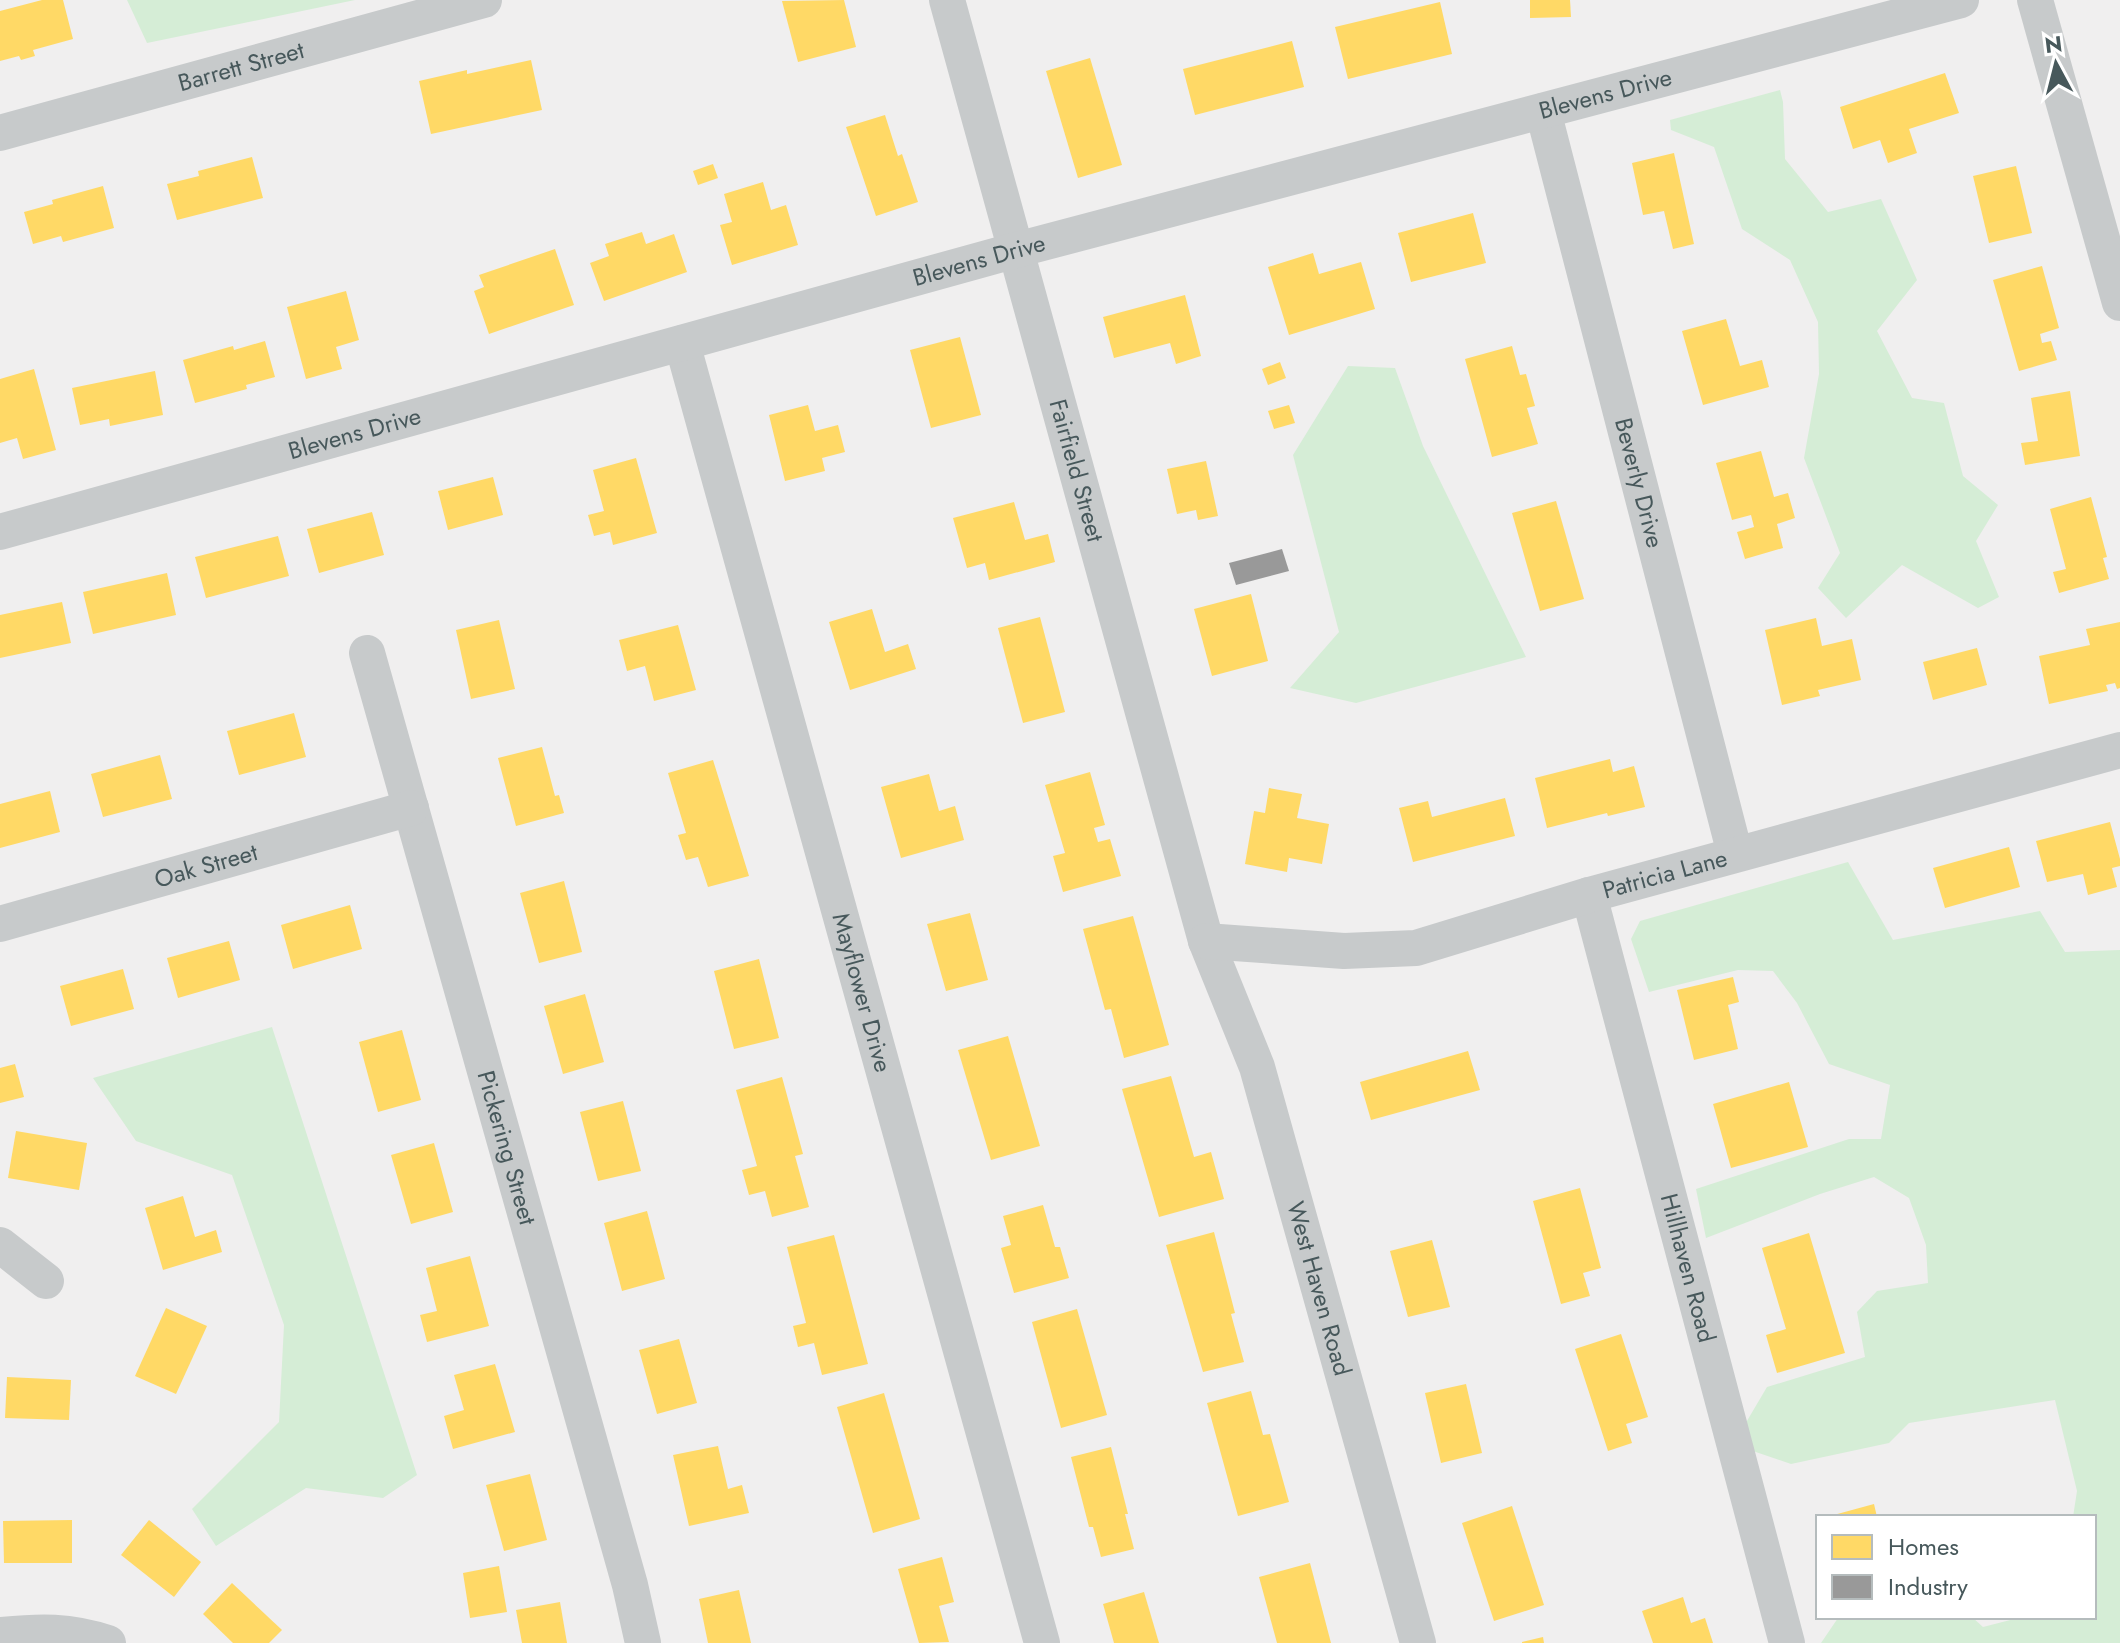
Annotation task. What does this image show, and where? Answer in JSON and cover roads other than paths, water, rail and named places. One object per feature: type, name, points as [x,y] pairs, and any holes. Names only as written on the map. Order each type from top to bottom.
[{"type":"street","name":"Barrett Street","points":[[0,133],[484,0]]},
{"type":"street","name":"Fairfield Street","points":[[947,0],[1206,941]]},
{"type":"street","name":"Blevens Drive","points":[[0,532],[1016,250],[1961,0]]},
{"type":"street","points":[[2035,0],[2120,303]]},
{"type":"street","name":"Beverly Drive","points":[[1543,111],[1735,854]]},
{"type":"street","name":"Mayflower Drive","points":[[682,343],[1042,1643]]},
{"type":"street","name":"Pickering Street","points":[[367,653],[626,1570],[643,1643]]},
{"type":"street","name":"Patricia Lane","points":[[1206,941],[1344,951],[1416,948],[1589,895],[2120,750]]},
{"type":"street","name":"Oak Street","points":[[0,924],[411,808]]},
{"type":"street","name":"Hillhaven Road","points":[[1589,895],[1787,1643]]},
{"type":"street","name":"West Haven Road","points":[[1206,941],[1257,1067],[1418,1643]]},
{"type":"street","points":[[0,1245],[46,1281]]},
{"type":"street","points":[[0,1635],[46,1631],[85,1635],[108,1643]]}]
